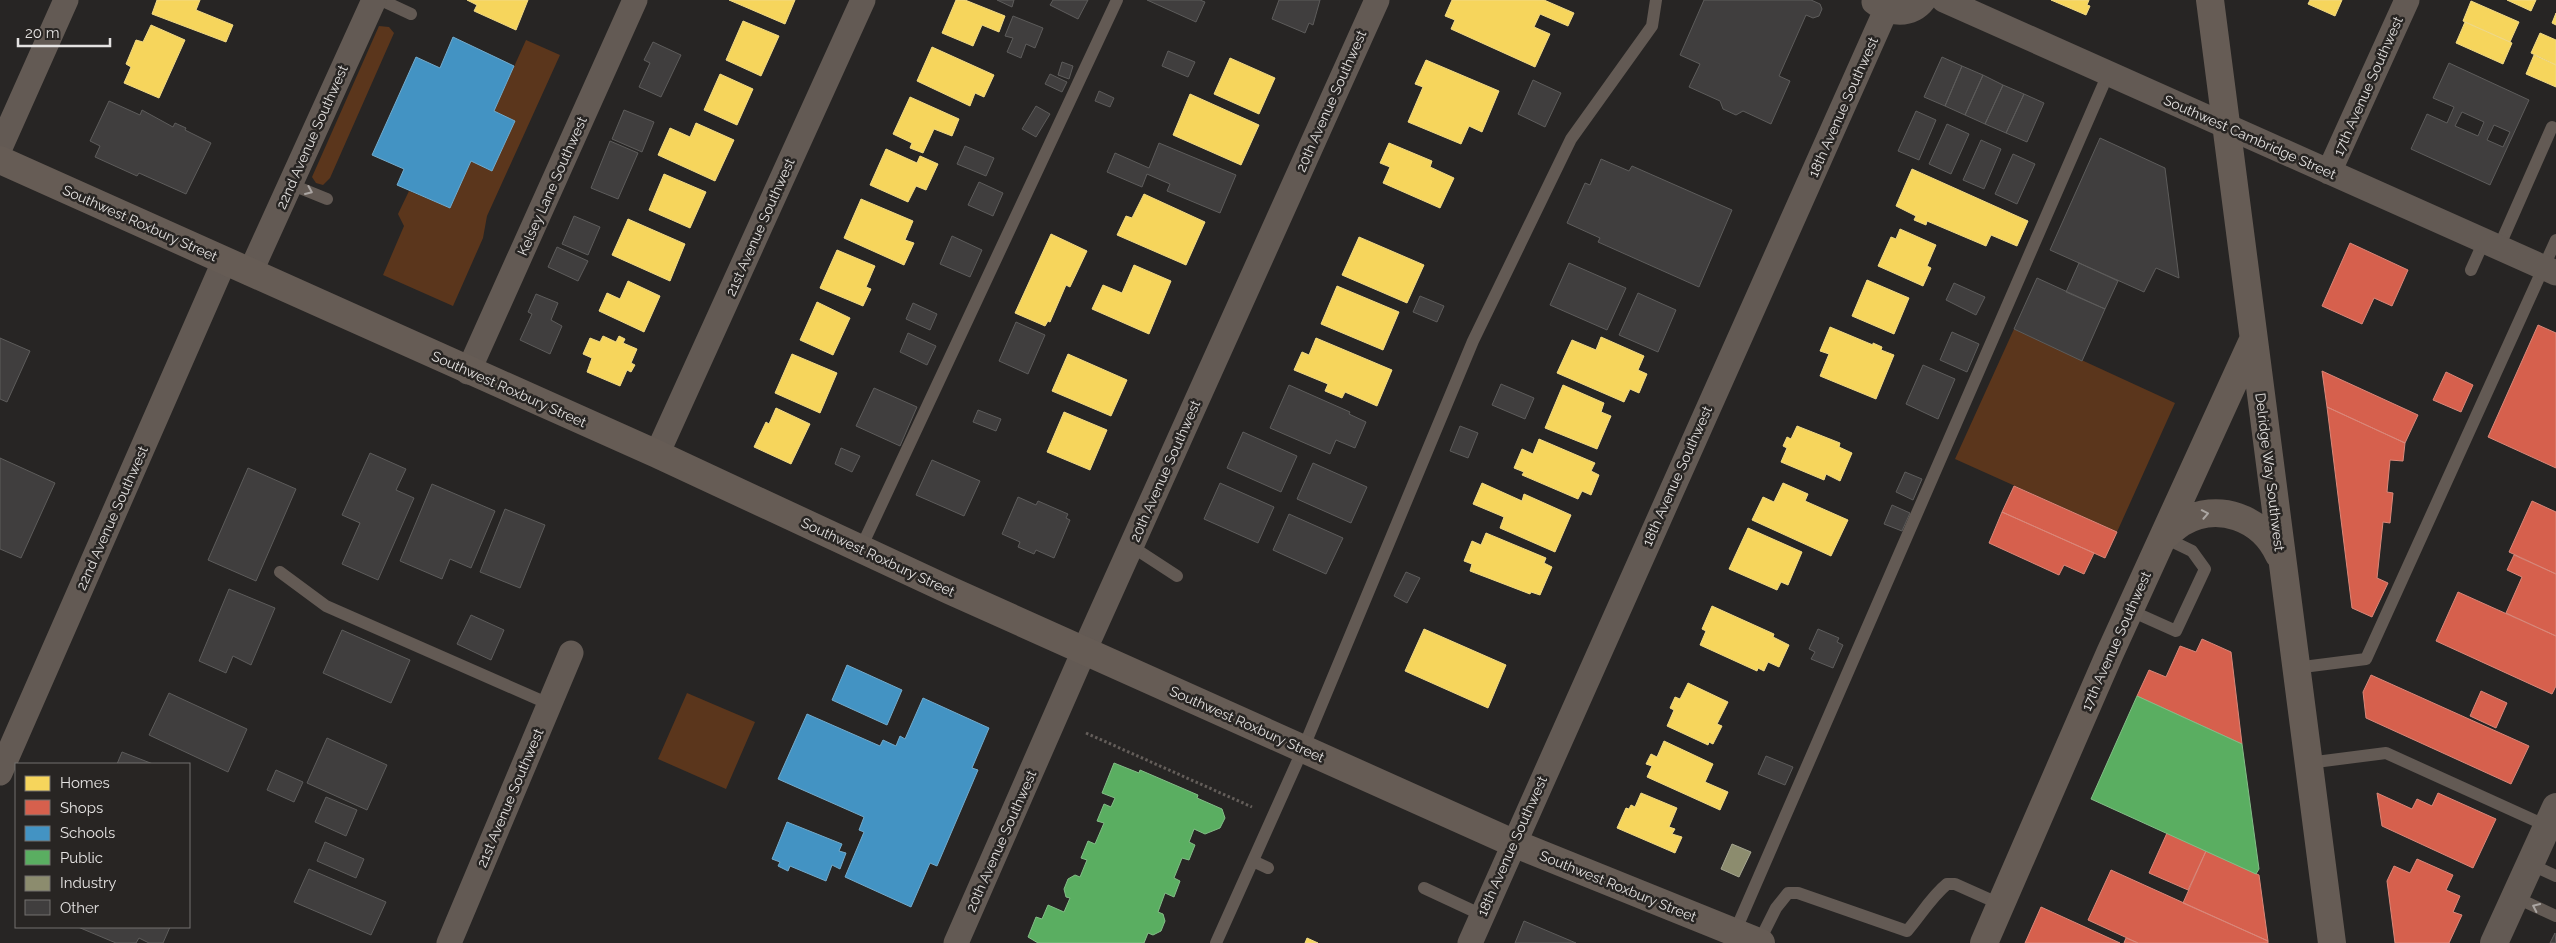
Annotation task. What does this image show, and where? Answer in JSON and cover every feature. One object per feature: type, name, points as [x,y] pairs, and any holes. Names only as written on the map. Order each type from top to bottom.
[{"type":"main road","name":"Delridge Way Southwest","points":[[2210,0],[2332,943]]},
{"type":"main road","name":"Southwest Roxbury Street","points":[[0,160],[468,372],[657,454],[860,550],[1513,844],[1746,940]]},
{"type":"main road","name":"17th Avenue Southwest","points":[[1984,943],[2129,610],[2253,340]]},
{"type":"main road","points":[[2163,537],[2181,523],[2197,516],[2214,513],[2232,514],[2248,520],[2262,530],[2274,544],[2282,559]]},
{"type":"street","points":[[0,148],[66,0]]},
{"type":"street","name":"22nd Avenue Southwest","points":[[250,273],[374,0]]},
{"type":"street","name":"Kelsey Lane Southwest","points":[[468,372],[635,0]]},
{"type":"street","name":"21st Avenue Southwest","points":[[657,454],[863,0]]},
{"type":"street","name":"20th Avenue Southwest","points":[[956,943],[1084,651],[1376,0]]},
{"type":"street","points":[[1880,5],[1902,13],[1912,10],[1924,0]]},
{"type":"street","name":"Southwest Cambridge Street","points":[[1944,0],[2550,270]]},
{"type":"street","name":"17th Avenue Southwest","points":[[2329,172],[2407,0]]},
{"type":"street","name":"18th Avenue Southwest","points":[[1470,943],[1880,5]]},
{"type":"street","name":"22nd Avenue Southwest","points":[[0,773],[224,262]]},
{"type":"street","name":"21st Avenue Southwest","points":[[449,943],[571,653]]},
{"type":"street","points":[[2494,943],[2552,817]]},
{"type":"lane","points":[[381,0],[411,14]]},
{"type":"lane","points":[[860,550],[1117,0]]},
{"type":"lane","points":[[1216,943],[1303,750],[1473,341],[1571,139],[1652,26],[1656,0]]},
{"type":"lane","points":[[1746,940],[2108,74]]},
{"type":"lane","points":[[2471,270],[2492,244],[2552,126]]},
{"type":"lane","points":[[290,184],[327,199]]},
{"type":"lane","points":[[2295,668],[2366,659],[2550,270],[2556,240]]},
{"type":"lane","points":[[2129,610],[2176,631],[2204,569],[2192,551],[2163,537]]},
{"type":"lane","points":[[1131,546],[1178,576]]},
{"type":"lane","points":[[280,572],[326,606],[549,704]]},
{"type":"lane","points":[[2308,763],[2386,753],[2552,817]]},
{"type":"lane","points":[[1253,861],[1268,868]]},
{"type":"lane","points":[[2530,864],[2556,876]]},
{"type":"lane","points":[[1746,940],[1788,894],[1798,893],[1908,931],[1922,914],[1932,896],[1947,884],[1955,884],[2002,905]]},
{"type":"lane","points":[[1424,888],[1482,915]]},
{"type":"lane","points":[[2515,897],[2556,916]]},
{"type":"path","points":[[1086,733],[1252,807]]},
{"type":"shaded area","points":[[379,26],[389,27],[394,33],[330,178],[323,185],[316,183],[312,177]]},
{"type":"shaded area","points":[[526,40],[560,55],[487,216],[483,238],[453,306],[383,275],[404,226],[398,214],[409,191],[450,208],[471,161],[492,171],[515,121],[494,111]]},
{"type":"shaded area","points":[[2014,329],[2175,403],[2117,532],[1955,459]]},
{"type":"shaded area","points":[[687,693],[755,722],[726,789],[658,759]]},
{"type":"building: Homes","points":[[157,0],[200,0],[196,10],[233,25],[226,42],[152,14]]},
{"type":"building: Homes","points":[[467,0],[528,0],[516,30],[474,11],[477,5]]},
{"type":"building: Homes","points":[[729,0],[795,0],[785,24]]},
{"type":"building: Homes","points":[[956,0],[965,0],[1005,16],[999,32],[982,25],[973,46],[942,33]]},
{"type":"building: Homes","points":[[1452,0],[1544,0],[1574,13],[1568,26],[1540,14],[1534,27],[1550,34],[1535,67],[1451,29],[1455,20],[1445,16]]},
{"type":"building: Homes","points":[[2051,0],[2089,0],[2087,5],[2090,6],[2086,15]]},
{"type":"building: Homes","points":[[2310,0],[2342,0],[2335,16],[2308,4]]},
{"type":"building: Homes","points":[[2507,0],[2536,0],[2531,11]]},
{"type":"building: Homes","points":[[2471,1],[2519,22],[2510,42],[2463,21]]},
{"type":"building: Homes","points":[[2556,13],[2556,25],[2552,23]]},
{"type":"building: Homes","points":[[743,21],[779,36],[761,76],[726,60]]},
{"type":"building: Homes","points":[[2465,22],[2512,43],[2503,64],[2456,43]]},
{"type":"building: Homes","points":[[151,25],[185,40],[159,98],[124,83],[131,67],[126,64],[136,40],[143,42]]},
{"type":"building: Homes","points":[[2540,33],[2556,40],[2556,65],[2531,53]]},
{"type":"building: Homes","points":[[932,47],[994,75],[984,97],[975,93],[970,106],[917,81]]},
{"type":"building: Homes","points":[[2534,55],[2556,65],[2556,87],[2526,74]]},
{"type":"building: Homes","points":[[1230,58],[1275,78],[1259,114],[1214,94]]},
{"type":"building: Homes","points":[[1426,60],[1499,91],[1482,132],[1469,126],[1461,144],[1408,122],[1423,87],[1415,84]]},
{"type":"building: Homes","points":[[720,74],[753,89],[737,125],[704,110]]},
{"type":"building: Homes","points":[[1190,94],[1259,125],[1241,165],[1173,135]]},
{"type":"building: Homes","points":[[910,97],[959,119],[952,136],[934,129],[923,153],[910,148],[912,143],[893,134]]},
{"type":"building: Homes","points":[[696,123],[734,140],[715,181],[658,155],[670,128],[690,137]]},
{"type":"building: Homes","points":[[1389,143],[1432,161],[1430,167],[1454,178],[1440,208],[1383,183],[1390,167],[1380,163]]},
{"type":"building: Homes","points":[[886,149],[917,163],[920,156],[938,164],[926,190],[916,186],[908,202],[870,185]]},
{"type":"building: Homes","points":[[1912,169],[2028,221],[2017,246],[1991,235],[1986,246],[1927,221],[1926,225],[1914,220],[1916,216],[1896,206]]},
{"type":"building: Homes","points":[[664,174],[706,192],[690,228],[649,210]]},
{"type":"building: Homes","points":[[1144,194],[1205,222],[1186,265],[1117,235],[1126,216],[1132,218]]},
{"type":"building: Homes","points":[[861,199],[913,221],[905,240],[914,243],[904,265],[844,238]]},
{"type":"building: Homes","points":[[628,219],[685,244],[670,281],[612,255]]},
{"type":"building: Homes","points":[[1900,229],[1936,245],[1927,266],[1931,268],[1923,286],[1878,266],[1891,237],[1896,239]]},
{"type":"building: Homes","points":[[1051,234],[1087,251],[1070,287],[1066,285],[1050,322],[1048,321],[1045,326],[1015,313]]},
{"type":"building: Homes","points":[[1359,237],[1424,265],[1407,303],[1342,275]]},
{"type":"building: Homes","points":[[837,250],[875,266],[866,287],[871,289],[863,306],[820,288]]},
{"type":"building: Homes","points":[[1134,265],[1171,281],[1149,334],[1092,309],[1103,285],[1122,293]]},
{"type":"building: Homes","points":[[1867,280],[1909,298],[1894,334],[1852,316]]},
{"type":"building: Homes","points":[[628,281],[660,296],[644,332],[599,311],[607,293],[620,299]]},
{"type":"building: Homes","points":[[1337,286],[1399,312],[1383,350],[1321,324]]},
{"type":"building: Homes","points":[[817,302],[850,318],[833,355],[800,340]]},
{"type":"building: Homes","points":[[1830,327],[1873,345],[1873,343],[1882,347],[1881,350],[1894,355],[1876,399],[1820,376],[1829,354],[1820,351]]},
{"type":"building: Homes","points":[[603,336],[616,342],[619,336],[625,339],[623,343],[637,349],[631,363],[635,365],[631,372],[627,370],[620,386],[587,372],[592,358],[583,354],[590,338],[600,342]]},
{"type":"building: Homes","points":[[1601,337],[1644,356],[1638,370],[1647,374],[1639,393],[1630,389],[1624,402],[1557,373],[1572,340],[1596,350]]},
{"type":"building: Homes","points":[[1316,338],[1392,370],[1377,406],[1345,392],[1342,398],[1325,391],[1328,384],[1294,370],[1302,352],[1309,355]]},
{"type":"building: Homes","points":[[792,354],[837,373],[820,413],[775,393]]},
{"type":"building: Homes","points":[[1068,354],[1127,380],[1111,416],[1052,391]]},
{"type":"building: Homes","points":[[1563,385],[1604,403],[1601,412],[1611,416],[1597,449],[1545,428]]},
{"type":"building: Homes","points":[[776,408],[810,424],[791,464],[754,447],[766,422],[769,424]]},
{"type":"building: Homes","points":[[1064,412],[1107,430],[1090,470],[1047,452]]},
{"type":"building: Homes","points":[[1797,426],[1840,443],[1839,447],[1852,453],[1840,481],[1826,474],[1824,480],[1781,462],[1787,448],[1783,446],[1787,437],[1791,439]]},
{"type":"building: Homes","points":[[1539,439],[1595,463],[1591,471],[1599,475],[1591,495],[1582,491],[1578,499],[1522,475],[1524,472],[1514,468],[1522,449],[1533,454]]},
{"type":"building: Homes","points":[[1482,483],[1522,501],[1524,494],[1571,515],[1555,552],[1500,528],[1504,517],[1473,504]]},
{"type":"building: Homes","points":[[1783,483],[1808,494],[1805,501],[1848,520],[1831,556],[1752,520],[1763,497],[1774,502]]},
{"type":"building: Homes","points":[[1748,528],[1802,552],[1788,585],[1781,582],[1777,590],[1729,569]]},
{"type":"building: Homes","points":[[1486,533],[1546,558],[1544,563],[1552,567],[1540,595],[1531,592],[1530,594],[1470,571],[1472,564],[1464,561],[1472,541],[1481,545]]},
{"type":"building: Homes","points":[[1712,606],[1774,634],[1773,637],[1789,645],[1779,667],[1768,662],[1764,671],[1758,668],[1757,671],[1700,645],[1706,631],[1702,629]]},
{"type":"building: Homes","points":[[1424,629],[1506,665],[1488,708],[1405,671]]},
{"type":"building: Homes","points":[[1688,683],[1728,702],[1717,724],[1722,726],[1713,744],[1709,742],[1708,745],[1667,726],[1674,710],[1670,708],[1675,697],[1680,699]]},
{"type":"building: Homes","points":[[1664,741],[1713,764],[1705,782],[1728,792],[1720,810],[1647,777],[1652,766],[1646,764],[1651,754],[1657,757]]},
{"type":"building: Homes","points":[[1641,793],[1677,808],[1669,827],[1675,829],[1672,834],[1682,837],[1675,853],[1617,828],[1626,808],[1629,809],[1631,805],[1635,807]]},
{"type":"building: Homes","points":[[1307,938],[1318,943],[1305,943]]},
{"type":"building: Shops","points":[[2350,243],[2408,270],[2392,306],[2374,298],[2362,324],[2322,306]]},
{"type":"building: Shops","points":[[2538,325],[2556,333],[2556,468],[2488,437]]},
{"type":"building: Shops","points":[[2322,371],[2418,415],[2405,443],[2327,407]]},
{"type":"building: Shops","points":[[2446,372],[2473,385],[2461,412],[2433,400]]},
{"type":"building: Shops","points":[[2327,407],[2405,443],[2403,461],[2390,460],[2387,492],[2393,493],[2390,523],[2383,522],[2377,578],[2388,583],[2372,617],[2352,608]]},
{"type":"building: Shops","points":[[2014,486],[2117,532],[2105,558],[2002,512]]},
{"type":"building: Shops","points":[[2532,501],[2556,512],[2556,574],[2509,552]]},
{"type":"building: Shops","points":[[2002,512],[2094,553],[2084,574],[2064,565],[2059,575],[1989,543]]},
{"type":"building: Shops","points":[[2514,555],[2556,574],[2556,636],[2506,613],[2522,577],[2507,570]]},
{"type":"building: Shops","points":[[2458,592],[2556,636],[2556,686],[2552,694],[2436,641]]},
{"type":"building: Shops","points":[[2202,639],[2231,652],[2242,744],[2137,696],[2149,670],[2166,677],[2180,646],[2196,652]]},
{"type":"building: Shops","points":[[2371,675],[2529,746],[2511,784],[2366,718],[2363,692]]},
{"type":"building: Shops","points":[[2481,691],[2507,703],[2496,728],[2470,716]]},
{"type":"building: Shops","points":[[2377,793],[2412,809],[2417,799],[2432,806],[2438,793],[2496,819],[2473,868],[2382,826]]},
{"type":"building: Shops","points":[[2167,833],[2206,851],[2188,890],[2149,873]]},
{"type":"building: Shops","points":[[2206,851],[2259,875],[2268,941],[2183,903]]},
{"type":"building: Shops","points":[[2417,859],[2453,875],[2446,890],[2460,896],[2453,912],[2462,915],[2449,943],[2395,943],[2387,881],[2394,866],[2410,873]]},
{"type":"building: Shops","points":[[2111,870],[2268,941],[2268,943],[2138,943],[2088,920]]},
{"type":"building: Shops","points":[[2041,907],[2085,927],[2120,943],[2025,943]]},
{"type":"building: Shops","points":[[2126,938],[2138,943],[2124,943]]},
{"type":"building: Schools","points":[[453,37],[514,66],[494,111],[515,121],[492,171],[471,161],[450,208],[397,185],[404,169],[372,155],[416,57],[440,68]]},
{"type":"building: Schools","points":[[847,665],[902,690],[887,725],[832,700]]},
{"type":"building: Schools","points":[[923,698],[989,728],[972,768],[978,770],[937,866],[930,863],[911,907],[845,877],[864,832],[859,830],[864,817],[778,779],[807,714],[880,746],[883,740],[896,746],[900,736],[905,739]]},
{"type":"building: Schools","points":[[787,822],[842,844],[839,851],[846,853],[840,869],[832,865],[826,881],[790,866],[788,871],[778,866],[780,862],[772,859]]},
{"type":"building: Public","points":[[2137,696],[2242,744],[2259,869],[2256,874],[2091,799]]},
{"type":"building: Public","points":[[1114,763],[1139,773],[1140,770],[1198,795],[1197,798],[1222,809],[1225,818],[1220,828],[1205,834],[1194,829],[1189,842],[1195,845],[1189,860],[1182,858],[1174,878],[1180,881],[1174,897],[1165,893],[1158,912],[1163,914],[1165,921],[1161,931],[1153,935],[1148,933],[1144,943],[1038,943],[1028,937],[1036,917],[1042,919],[1048,905],[1064,912],[1070,898],[1066,897],[1064,889],[1068,879],[1075,875],[1080,877],[1087,860],[1081,858],[1088,841],[1095,844],[1104,823],[1097,821],[1104,804],[1111,807],[1115,798],[1102,793]]},
{"type":"building: Industry","points":[[1732,844],[1751,852],[1739,877],[1721,869]]},
{"type":"building: Other","points":[[997,0],[1014,0],[1012,7]]},
{"type":"building: Other","points":[[1053,0],[1088,0],[1078,19],[1050,5]]},
{"type":"building: Other","points":[[1147,0],[1200,0],[1205,2],[1196,22]]},
{"type":"building: Other","points":[[1279,0],[1320,0],[1313,25],[1309,23],[1305,33],[1272,19]]},
{"type":"building: Other","points":[[1704,0],[1811,0],[1820,4],[1822,9],[1819,16],[1813,18],[1806,15],[1779,76],[1790,81],[1771,124],[1743,111],[1736,115],[1723,109],[1720,101],[1689,87],[1700,64],[1680,55]]},
{"type":"building: Other","points":[[1013,16],[1043,28],[1035,48],[1026,44],[1021,58],[1007,52],[1013,38],[1005,36]]},
{"type":"building: Other","points":[[653,42],[681,55],[661,97],[639,87],[650,63],[644,60]]},
{"type":"building: Other","points":[[1168,51],[1195,62],[1188,77],[1162,66]]},
{"type":"building: Other","points":[[1942,57],[1962,66],[1945,106],[1924,97]]},
{"type":"building: Other","points":[[1062,62],[1073,66],[1069,79],[1058,75]]},
{"type":"building: Other","points":[[2449,63],[2529,100],[2490,185],[2411,149],[2427,114],[2447,123],[2454,107],[2433,98]],"holes":[[[2462,112],[2484,122],[2478,136],[2455,126]],[[2494,125],[2510,132],[2503,147],[2487,140]]]},
{"type":"building: Other","points":[[1962,66],[1983,75],[1965,115],[1945,106]]},
{"type":"building: Other","points":[[1050,74],[1067,82],[1062,92],[1045,84]]},
{"type":"building: Other","points":[[1983,75],[2003,85],[1985,124],[1965,115]]},
{"type":"building: Other","points":[[1533,80],[1561,93],[1545,127],[1518,114]]},
{"type":"building: Other","points":[[2003,85],[2024,94],[2006,133],[1985,124]]},
{"type":"building: Other","points":[[1099,91],[1114,98],[1110,107],[1095,101]]},
{"type":"building: Other","points":[[2024,94],[2044,103],[2027,142],[2006,133]]},
{"type":"building: Other","points":[[109,101],[140,115],[142,110],[173,127],[175,123],[211,143],[186,194],[139,173],[137,176],[95,157],[100,146],[90,141]]},
{"type":"building: Other","points":[[1036,106],[1050,114],[1036,137],[1022,129]]},
{"type":"building: Other","points":[[624,110],[654,122],[642,152],[612,139]]},
{"type":"building: Other","points":[[1916,111],[1936,120],[1919,160],[1898,151]]},
{"type":"building: Other","points":[[1947,124],[1969,134],[1951,174],[1929,164]]},
{"type":"building: Other","points":[[2100,138],[2165,168],[2179,278],[2156,268],[2144,292],[2050,250]]},
{"type":"building: Other","points":[[1981,140],[2001,149],[1984,189],[1963,180]]},
{"type":"building: Other","points":[[610,141],[638,153],[618,199],[591,188]]},
{"type":"building: Other","points":[[1159,143],[1236,175],[1220,213],[1167,191],[1170,184],[1147,174],[1142,187],[1107,172],[1115,153],[1149,168]]},
{"type":"building: Other","points":[[965,146],[994,158],[986,176],[957,164]]},
{"type":"building: Other","points":[[2013,154],[2035,164],[2017,204],[1995,194]]},
{"type":"building: Other","points":[[1601,159],[1629,171],[1632,166],[1732,210],[1699,287],[1598,242],[1600,238],[1567,223],[1585,183],[1590,185]]},
{"type":"building: Other","points":[[979,182],[1003,193],[993,216],[968,205]]},
{"type":"building: Other","points":[[574,216],[600,227],[588,255],[562,244]]},
{"type":"building: Other","points":[[952,236],[982,250],[970,277],[940,264]]},
{"type":"building: Other","points":[[557,247],[588,261],[578,281],[548,267]]},
{"type":"building: Other","points":[[1569,263],[1626,288],[1607,330],[1550,305]]},
{"type":"building: Other","points":[[2079,263],[2118,281],[2105,309],[2066,292]]},
{"type":"building: Other","points":[[2037,278],[2105,309],[2082,361],[2014,329]]},
{"type":"building: Other","points":[[1954,283],[1985,297],[1976,315],[1946,300]]},
{"type":"building: Other","points":[[1638,293],[1676,310],[1658,352],[1619,335]]},
{"type":"building: Other","points":[[536,294],[558,303],[551,320],[562,326],[550,354],[520,340],[532,314],[528,312]]},
{"type":"building: Other","points":[[1420,296],[1444,306],[1437,322],[1413,312]]},
{"type":"building: Other","points":[[913,303],[937,314],[930,330],[906,319]]},
{"type":"building: Other","points":[[1016,322],[1045,335],[1028,374],[999,361]]},
{"type":"building: Other","points":[[1952,332],[1979,344],[1967,372],[1940,360]]},
{"type":"building: Other","points":[[908,333],[936,346],[927,365],[900,352]]},
{"type":"building: Other","points":[[0,338],[30,351],[7,402],[0,399]]},
{"type":"building: Other","points":[[1923,365],[1955,379],[1938,419],[1906,404]]},
{"type":"building: Other","points":[[1501,384],[1534,398],[1525,419],[1492,405]]},
{"type":"building: Other","points":[[1289,385],[1350,412],[1349,414],[1366,422],[1355,448],[1336,440],[1330,454],[1270,428]]},
{"type":"building: Other","points":[[874,388],[917,407],[900,446],[856,426]]},
{"type":"building: Other","points":[[978,410],[1001,419],[996,431],[973,422]]},
{"type":"building: Other","points":[[1460,426],[1478,433],[1468,458],[1450,451]]},
{"type":"building: Other","points":[[1243,432],[1297,456],[1281,492],[1227,468]]},
{"type":"building: Other","points":[[841,448],[860,456],[852,472],[835,464]]},
{"type":"building: Other","points":[[370,453],[406,469],[396,490],[414,498],[378,580],[342,564],[360,523],[342,515]]},
{"type":"building: Other","points":[[0,458],[55,483],[21,558],[0,549]]},
{"type":"building: Other","points":[[932,460],[980,481],[964,516],[916,495]]},
{"type":"building: Other","points":[[1313,463],[1367,487],[1351,523],[1297,499]]},
{"type":"building: Other","points":[[248,468],[296,489],[256,581],[208,560]]},
{"type":"building: Other","points":[[1905,472],[1922,479],[1913,500],[1896,492]]},
{"type":"building: Other","points":[[1220,483],[1274,507],[1258,543],[1204,519]]},
{"type":"building: Other","points":[[432,484],[495,511],[471,568],[450,559],[442,579],[400,561]]},
{"type":"building: Other","points":[[1018,497],[1036,505],[1038,501],[1068,514],[1066,518],[1070,520],[1054,558],[1036,550],[1034,554],[1018,547],[1020,542],[1002,534]]},
{"type":"building: Other","points":[[1892,505],[1910,513],[1902,531],[1884,524]]},
{"type":"building: Other","points":[[505,509],[545,525],[520,588],[480,572]]},
{"type":"building: Other","points":[[1289,514],[1343,538],[1326,574],[1273,550]]},
{"type":"building: Other","points":[[1406,572],[1420,578],[1407,603],[1394,596]]},
{"type":"building: Other","points":[[229,589],[275,608],[251,665],[233,656],[226,673],[199,661]]},
{"type":"building: Other","points":[[471,615],[504,630],[491,660],[457,644]]},
{"type":"building: Other","points":[[1818,629],[1839,638],[1837,642],[1843,645],[1833,668],[1811,659],[1815,652],[1809,649]]},
{"type":"building: Other","points":[[342,630],[410,660],[391,703],[323,673]]},
{"type":"building: Other","points":[[169,693],[247,729],[228,772],[149,735]]},
{"type":"building: Other","points":[[327,738],[387,765],[367,810],[307,783]]},
{"type":"building: Other","points":[[122,752],[150,763],[117,763]]},
{"type":"building: Other","points":[[1766,756],[1793,767],[1785,785],[1758,774]]},
{"type":"building: Other","points":[[276,770],[303,782],[294,802],[267,790]]},
{"type":"building: Other","points":[[326,797],[357,810],[346,836],[315,822]]},
{"type":"building: Other","points":[[325,842],[364,859],[356,878],[317,861]]},
{"type":"building: Other","points":[[309,869],[386,902],[371,935],[294,902]]},
{"type":"building: Other","points":[[1524,921],[1576,943],[1515,943]]},
{"type":"building: Other","points":[[80,928],[170,928],[163,943],[149,943],[139,938],[136,943],[116,943]]},
{"type":"building: Other","points":[[2555,933],[2556,943],[2550,943]]}]
